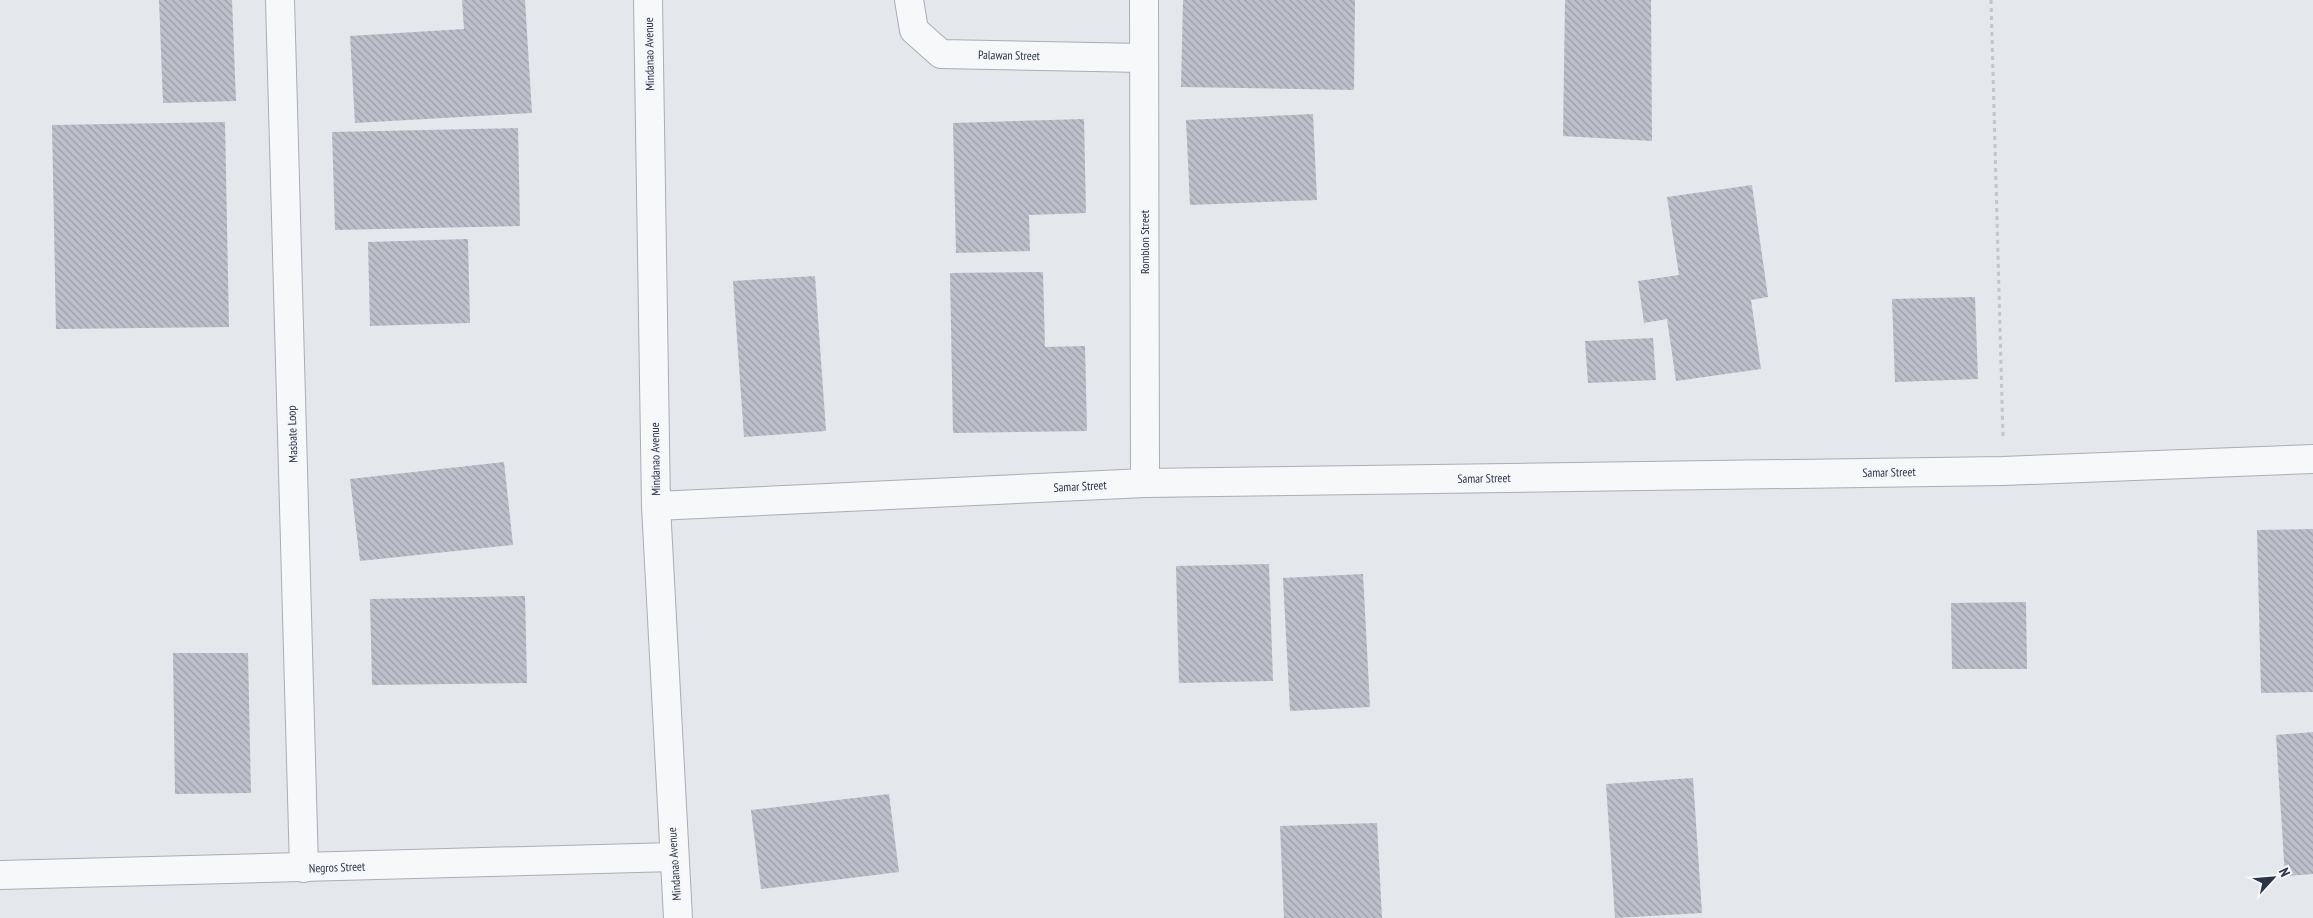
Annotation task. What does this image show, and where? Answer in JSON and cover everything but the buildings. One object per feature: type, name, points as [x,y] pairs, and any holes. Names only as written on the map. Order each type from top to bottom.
[{"type":"street","name":"Masbate Loop","points":[[280,0],[304,868]]},
{"type":"street","name":"Mindanao Avenue","points":[[648,0],[656,506],[678,918]]},
{"type":"street","name":"Palawan Street","points":[[909,0],[914,30],[940,54],[1143,58]]},
{"type":"street","name":"Romblon Street","points":[[1144,0],[1145,483]]},
{"type":"street","name":"Samar Street","points":[[656,506],[1145,483],[2003,471],[2313,459]]},
{"type":"street","name":"Negros Street","points":[[0,875],[674,857]]},
{"type":"path","points":[[1991,0],[2003,471]]}]
